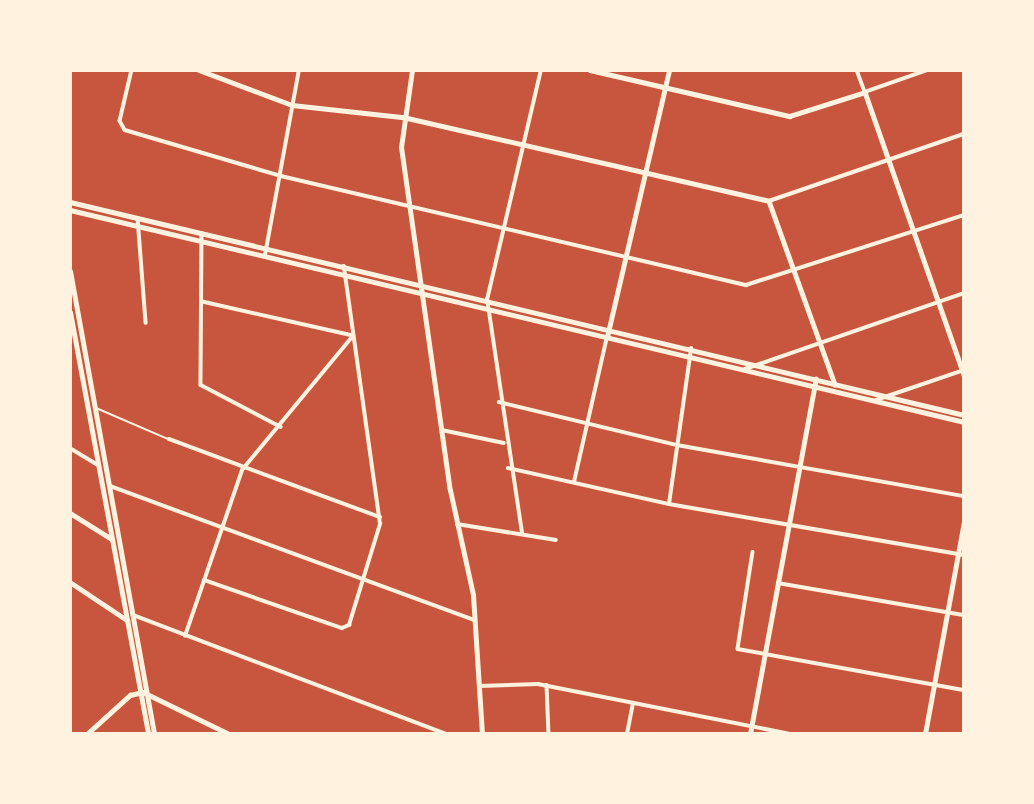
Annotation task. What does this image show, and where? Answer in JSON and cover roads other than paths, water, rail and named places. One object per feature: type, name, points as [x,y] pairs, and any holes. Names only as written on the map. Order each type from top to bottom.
[{"type":"main road","points":[[412,70],[403,117],[407,205],[457,524],[475,620],[482,734]]},
{"type":"main road","points":[[70,202],[202,233],[345,275],[964,422]]},
{"type":"main road","points":[[70,210],[202,241],[344,266],[964,415]]},
{"type":"main road","points":[[70,271],[132,615],[148,734]]},
{"type":"main road","points":[[70,312],[127,620],[154,734]]},
{"type":"street","points":[[132,70],[121,127],[281,176],[751,286],[964,215]]},
{"type":"street","points":[[199,70],[292,105],[403,117],[769,201],[964,134]]},
{"type":"street","points":[[265,251],[299,70]]},
{"type":"street","points":[[522,533],[504,443],[486,308],[541,70]]},
{"type":"street","points":[[590,70],[797,116],[927,70]]},
{"type":"street","points":[[573,482],[669,70]]},
{"type":"street","points":[[857,70],[963,372],[874,401]]},
{"type":"street","points":[[769,201],[838,392]]},
{"type":"street","points":[[138,218],[146,323]]},
{"type":"street","points":[[202,233],[200,381],[207,391],[282,427]]},
{"type":"street","points":[[204,580],[346,628],[364,581],[380,517],[344,266]]},
{"type":"street","points":[[744,370],[964,293]]},
{"type":"street","points":[[202,302],[353,336]]},
{"type":"street","points":[[185,636],[219,529],[242,470],[282,427],[353,336]]},
{"type":"street","points":[[669,504],[691,349]]},
{"type":"street","points":[[750,734],[816,379]]},
{"type":"street","points":[[499,402],[677,445],[964,496]]},
{"type":"street","points":[[442,430],[504,443]]},
{"type":"street","points":[[169,439],[242,470],[380,517]]},
{"type":"street","points":[[70,448],[97,464]]},
{"type":"street","points":[[508,468],[669,504],[961,555]]},
{"type":"street","points":[[110,486],[219,529],[475,620]]},
{"type":"street","points":[[70,513],[112,539]]},
{"type":"street","points":[[925,734],[961,555],[964,522]]},
{"type":"street","points":[[457,524],[556,540]]},
{"type":"street","points":[[753,552],[735,645],[765,654],[964,690]]},
{"type":"street","points":[[70,582],[127,620]]},
{"type":"street","points":[[778,583],[964,615]]},
{"type":"street","points":[[132,615],[447,734]]},
{"type":"street","points":[[479,686],[547,685],[790,734]]},
{"type":"street","points":[[547,685],[549,734]]},
{"type":"street","points":[[87,734],[144,692],[229,734]]},
{"type":"street","points":[[627,734],[633,704]]},
{"type":"lane","points":[[96,408],[169,439]]}]
